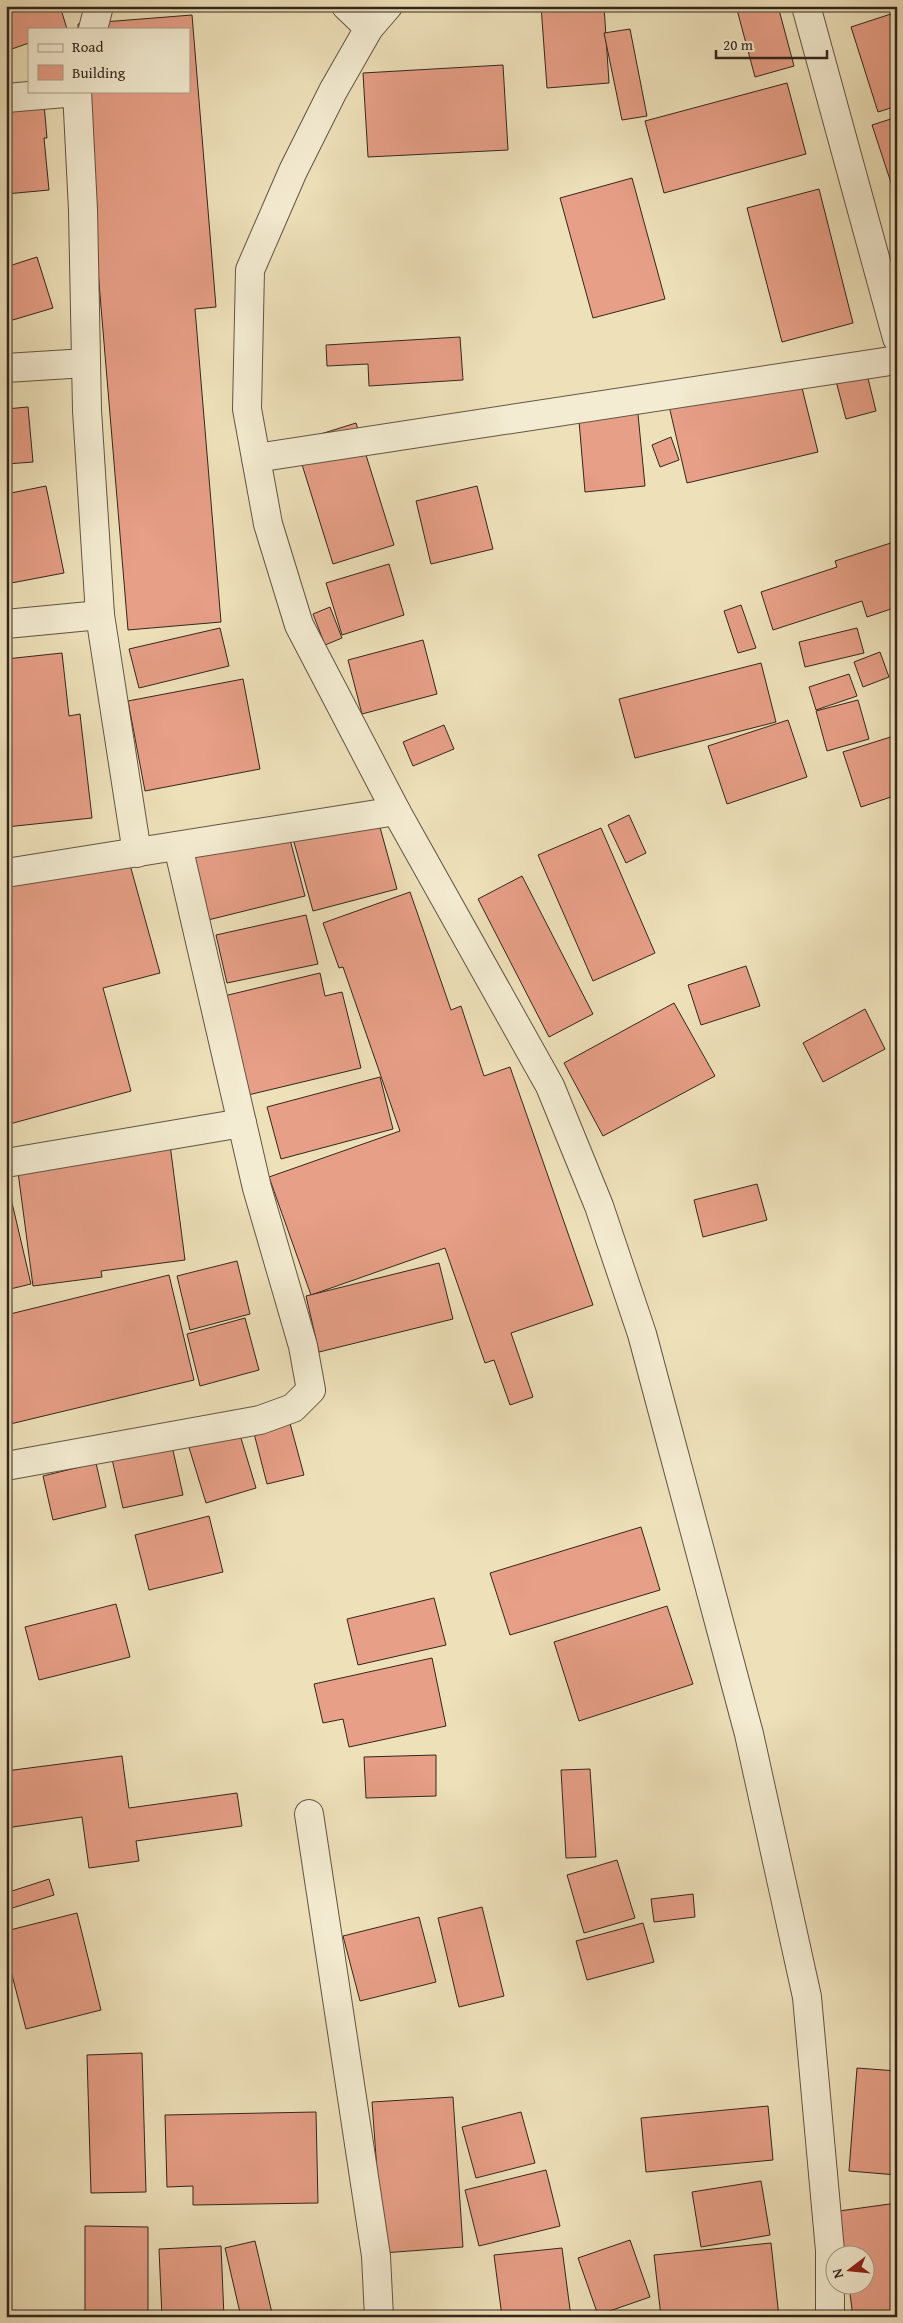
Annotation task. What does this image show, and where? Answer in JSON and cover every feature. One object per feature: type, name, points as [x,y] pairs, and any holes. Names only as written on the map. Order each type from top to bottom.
[{"type":"street","points":[[93,28],[99,6]]},
{"type":"street","points":[[346,6],[369,28]]},
{"type":"street","points":[[388,6],[369,28],[333,91],[297,162],[250,270],[247,409],[268,524],[299,625],[396,811],[550,1086],[600,1206],[642,1334],[748,1734],[807,1997],[830,2251],[830,2317]]},
{"type":"street","points":[[806,6],[897,338]]},
{"type":"street","points":[[6,98],[77,92],[83,210],[86,363],[100,615],[137,853]]},
{"type":"street","points":[[256,458],[897,360]]},
{"type":"street","points":[[6,368],[86,363]]},
{"type":"street","points":[[6,624],[100,615]]},
{"type":"street","points":[[6,873],[396,811]]},
{"type":"street","points":[[6,1466],[260,1420],[293,1408],[311,1390],[303,1346],[257,1188],[178,846]]},
{"type":"street","points":[[6,1163],[242,1123]]},
{"type":"street","points":[[309,1814],[376,2256],[379,2317]]},
{"type":"building","points":[[6,6],[60,6],[67,28],[28,28],[28,43],[6,51]]},
{"type":"building","points":[[541,6],[604,6],[609,83],[547,88]]},
{"type":"building","points":[[736,6],[778,6],[794,66],[755,77]]},
{"type":"building","points":[[897,12],[897,106],[878,112],[851,27]]},
{"type":"building","points":[[192,15],[216,307],[195,309],[221,622],[128,630],[83,92],[190,92],[190,28],[78,28],[78,24]]},
{"type":"building","points":[[630,29],[647,116],[622,120],[604,33]]},
{"type":"building","points":[[503,65],[508,150],[368,157],[363,73]]},
{"type":"building","points":[[787,83],[806,154],[664,193],[645,121]]},
{"type":"building","points":[[43,93],[47,138],[44,138],[49,190],[6,194],[6,97]]},
{"type":"building","points":[[897,117],[897,201],[872,125]]},
{"type":"building","points":[[632,178],[665,299],[593,318],[560,198]]},
{"type":"building","points":[[819,189],[853,323],[782,342],[747,208]]},
{"type":"building","points":[[37,257],[53,308],[6,322],[6,267]]},
{"type":"building","points":[[460,337],[463,380],[369,386],[368,364],[327,366],[326,345]]},
{"type":"building","points":[[863,358],[876,411],[846,419],[832,366]]},
{"type":"building","points":[[799,376],[818,452],[687,483],[669,406]]},
{"type":"building","points":[[637,404],[645,486],[585,492],[578,409]]},
{"type":"building","points":[[28,407],[33,462],[6,464],[6,409]]},
{"type":"building","points":[[356,423],[394,545],[333,564],[295,442]]},
{"type":"building","points":[[671,437],[679,460],[660,467],[652,445]]},
{"type":"building","points":[[46,486],[64,573],[6,584],[6,494]]},
{"type":"building","points":[[477,486],[493,549],[431,564],[416,501]]},
{"type":"building","points":[[897,541],[897,607],[867,617],[862,601],[773,630],[761,592],[837,567],[835,561]]},
{"type":"building","points":[[389,564],[404,615],[342,635],[326,583]]},
{"type":"building","points":[[741,605],[756,648],[738,653],[724,611]]},
{"type":"building","points":[[330,607],[342,638],[325,645],[313,614]]},
{"type":"building","points":[[220,628],[229,666],[139,688],[129,649]]},
{"type":"building","points":[[857,628],[864,653],[805,667],[799,642]]},
{"type":"building","points":[[423,640],[437,694],[362,714],[348,660]]},
{"type":"building","points":[[880,652],[889,677],[863,687],[854,662]]},
{"type":"building","points":[[62,653],[69,716],[80,714],[92,818],[6,827],[6,659]]},
{"type":"building","points":[[761,663],[776,722],[635,758],[619,699]]},
{"type":"building","points":[[849,674],[857,696],[816,710],[809,687]]},
{"type":"building","points":[[243,679],[260,769],[145,791],[128,701]]},
{"type":"building","points":[[858,700],[869,739],[827,751],[816,711]]},
{"type":"building","points":[[788,720],[807,777],[727,804],[708,746]]},
{"type":"building","points":[[444,725],[454,749],[413,766],[403,742]]},
{"type":"building","points":[[897,735],[897,795],[861,807],[843,752]]},
{"type":"building","points":[[373,802],[397,889],[313,911],[289,824]]},
{"type":"building","points":[[629,815],[646,853],[626,863],[608,825]]},
{"type":"building","points":[[285,821],[305,896],[208,920],[188,846]]},
{"type":"building","points":[[601,828],[655,953],[593,981],[538,855]]},
{"type":"building","points":[[127,854],[160,973],[103,988],[131,1091],[6,1125],[6,887]]},
{"type":"building","points":[[522,876],[593,1014],[549,1037],[478,899]]},
{"type":"building","points":[[410,892],[451,1010],[461,1006],[484,1076],[510,1067],[593,1305],[511,1333],[533,1397],[510,1405],[494,1360],[485,1363],[445,1248],[311,1295],[269,1177],[400,1131],[343,967],[339,968],[323,923]]},
{"type":"building","points":[[306,915],[318,964],[227,983],[216,935]]},
{"type":"building","points":[[746,966],[760,1006],[701,1025],[688,985]]},
{"type":"building","points":[[320,973],[325,996],[342,992],[361,1068],[248,1095],[224,996]]},
{"type":"building","points":[[674,1003],[715,1076],[603,1136],[564,1063]]},
{"type":"building","points":[[865,1009],[885,1049],[823,1082],[803,1043]]},
{"type":"building","points":[[380,1077],[393,1129],[281,1159],[267,1107]]},
{"type":"building","points":[[169,1137],[185,1260],[101,1271],[102,1277],[33,1286],[18,1172]]},
{"type":"building","points":[[6,1177],[31,1284],[6,1290]]},
{"type":"building","points":[[757,1184],[767,1220],[703,1237],[694,1200]]},
{"type":"building","points":[[237,1261],[250,1314],[190,1330],[177,1276]]},
{"type":"building","points":[[439,1263],[453,1319],[319,1352],[306,1296]]},
{"type":"building","points":[[169,1275],[194,1380],[6,1425],[6,1315]]},
{"type":"building","points":[[245,1318],[259,1370],[200,1386],[187,1334]]},
{"type":"building","points":[[285,1405],[304,1475],[267,1484],[249,1414]]},
{"type":"building","points":[[237,1425],[256,1488],[206,1503],[187,1441]]},
{"type":"building","points":[[172,1446],[183,1495],[123,1508],[112,1459]]},
{"type":"building","points":[[96,1463],[106,1507],[53,1520],[43,1476]]},
{"type":"building","points":[[209,1516],[223,1572],[149,1590],[135,1535]]},
{"type":"building","points":[[641,1527],[660,1590],[510,1635],[490,1573]]},
{"type":"building","points":[[434,1598],[446,1645],[358,1665],[347,1619]]},
{"type":"building","points":[[116,1604],[130,1657],[39,1680],[25,1627]]},
{"type":"building","points":[[667,1606],[693,1684],[579,1721],[554,1642]]},
{"type":"building","points":[[432,1658],[446,1726],[349,1747],[343,1719],[323,1723],[314,1684]]},
{"type":"building","points":[[436,1755],[436,1796],[366,1798],[364,1757]]},
{"type":"building","points":[[122,1756],[129,1808],[237,1793],[242,1826],[136,1841],[139,1861],[89,1868],[82,1817],[6,1828],[6,1771]]},
{"type":"building","points":[[590,1769],[596,1857],[566,1858],[561,1770]]},
{"type":"building","points":[[617,1860],[635,1918],[584,1933],[567,1875]]},
{"type":"building","points":[[49,1879],[54,1895],[6,1910],[6,1893]]},
{"type":"building","points":[[693,1894],[695,1917],[654,1922],[651,1899]]},
{"type":"building","points":[[482,1907],[504,1996],[459,2007],[438,1918]]},
{"type":"building","points":[[77,1913],[101,2010],[26,2029],[6,1952],[6,1931]]},
{"type":"building","points":[[419,1917],[436,1982],[360,2001],[343,1936]]},
{"type":"building","points":[[643,1923],[654,1962],[587,1980],[576,1941]]},
{"type":"building","points":[[142,2053],[146,2192],[91,2193],[87,2055]]},
{"type":"building","points":[[857,2068],[897,2071],[897,2175],[849,2171]]},
{"type":"building","points":[[453,2097],[463,2247],[383,2253],[372,2102]]},
{"type":"building","points":[[768,2106],[773,2160],[646,2172],[641,2118]]},
{"type":"building","points":[[316,2112],[318,2203],[193,2205],[193,2186],[167,2187],[165,2115]]},
{"type":"building","points":[[521,2112],[535,2163],[476,2178],[462,2127]]},
{"type":"building","points":[[546,2170],[560,2226],[479,2246],[465,2190]]},
{"type":"building","points":[[761,2181],[770,2235],[701,2247],[692,2192]]},
{"type":"building","points":[[897,2203],[897,2317],[853,2317],[850,2296],[876,2296],[876,2246],[844,2246],[839,2211]]},
{"type":"building","points":[[85,2226],[148,2227],[148,2317],[85,2317]]},
{"type":"building","points":[[630,2240],[650,2297],[598,2315],[578,2258]]},
{"type":"building","points":[[255,2241],[273,2317],[241,2317],[225,2248]]},
{"type":"building","points":[[771,2243],[779,2317],[661,2317],[654,2255]]},
{"type":"building","points":[[221,2246],[224,2317],[162,2317],[159,2249]]},
{"type":"building","points":[[562,2248],[571,2317],[502,2317],[494,2255]]}]
